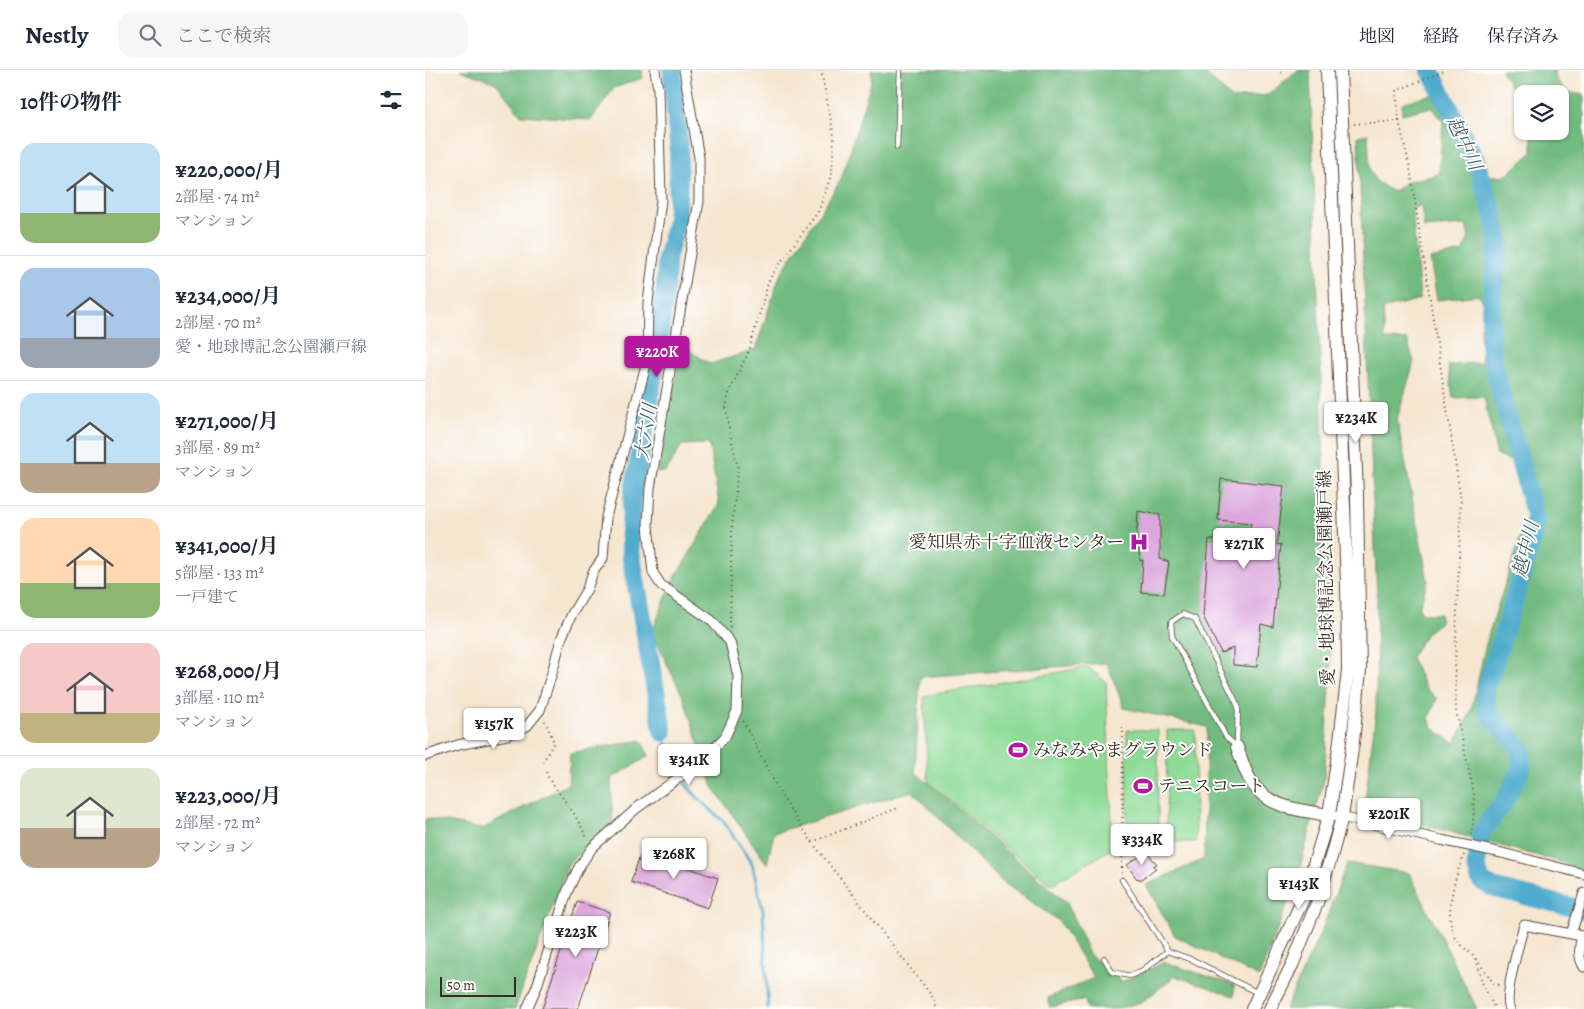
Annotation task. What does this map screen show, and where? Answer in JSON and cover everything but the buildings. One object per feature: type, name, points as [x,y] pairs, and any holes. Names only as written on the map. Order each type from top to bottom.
[{"type":"main road","name":"愛・地球博記念公園瀬戸線","points":[[1252,1009],[1304,897],[1329,815],[1348,670],[1347,584],[1327,70]]},
{"type":"main road","name":"愛・地球博記念公園瀬戸線","points":[[1270,1009],[1293,963],[1317,903],[1342,817],[1361,670],[1358,505],[1340,70]]},
{"type":"main road","points":[[1237,747],[1252,783],[1267,798],[1293,809],[1329,815]]},
{"type":"street","points":[[425,756],[458,745],[507,735],[527,726],[540,710],[561,638],[572,614],[587,589],[593,572],[603,558],[606,517],[647,361],[648,302],[661,200],[658,88],[655,70]]},
{"type":"street","points":[[527,1009],[537,986],[567,892],[579,867],[592,848],[637,808],[696,765],[725,737],[737,711],[738,676],[730,642],[711,620],[661,585],[653,573],[650,554],[648,525],[650,488],[699,201],[699,158],[684,70]]},
{"type":"street","points":[[1329,815],[1502,853],[1584,874]]},
{"type":"street","points":[[1571,934],[1584,893]]},
{"type":"street","points":[[1510,1009],[1508,1005],[1509,987],[1524,925],[1581,936],[1579,948],[1581,964],[1584,967]]},
{"type":"lane","points":[[897,147],[901,70]]},
{"type":"lane","points":[[1183,614],[1195,619],[1238,706],[1237,747],[1226,737],[1172,636],[1171,622],[1183,614]]},
{"type":"lane","points":[[1122,880],[1168,951],[1193,960],[1259,994]]},
{"type":"lane","points":[[1104,958],[1112,972],[1131,976],[1143,970],[1168,951]]},
{"type":"path","points":[[730,642],[731,526],[738,468],[726,406],[730,390],[749,351],[769,280],[818,212],[832,173],[834,136],[821,70]]},
{"type":"path","points":[[1281,73],[1284,70]]},
{"type":"path","points":[[1446,71],[1396,91],[1399,121],[1417,208],[1461,500],[1455,665],[1456,711],[1474,794],[1473,827],[1468,842]]},
{"type":"path","points":[[1342,125],[1399,121]]},
{"type":"path","points":[[540,710],[554,742],[543,762]]},
{"type":"path","points":[[737,711],[749,730],[782,797],[812,842],[932,996],[937,1009]]},
{"type":"path","points":[[1122,880],[1123,725]]},
{"type":"path","points":[[546,772],[575,815],[592,848]]},
{"type":"path","points":[[812,842],[898,808]]},
{"type":"path","points":[[1465,850],[1456,874],[1450,913],[1451,927],[1460,944],[1474,957],[1494,984],[1509,987]]},
{"type":"path","points":[[1474,957],[1483,985],[1495,1009]]},
{"type":"green space","points":[[460,70],[642,70],[643,78],[614,88],[591,120],[521,115],[496,83]]},
{"type":"green space","points":[[871,70],[1202,70],[1232,99],[1268,95],[1298,70],[1310,70],[1331,668],[1324,780],[1296,881],[1259,977],[1175,936],[1146,885],[1204,859],[1207,727],[1124,708],[1107,663],[920,677],[915,772],[1067,903],[1089,954],[1122,982],[1164,962],[1234,985],[1234,996],[1175,976],[1142,1002],[1116,1009],[1087,1009],[1085,1000],[1050,1007],[1048,998],[1094,978],[1059,921],[1001,881],[912,791],[774,833],[767,864],[713,787],[684,699],[652,632],[672,583],[719,504],[709,444],[682,445],[666,471],[658,473],[682,346],[710,364],[755,350],[780,275],[841,180],[872,79]]},
{"type":"green space","points":[[1501,70],[1554,70],[1556,79],[1561,85],[1514,85],[1514,92]]},
{"type":"green space","points":[[1569,92],[1584,95],[1584,872],[1561,862],[1364,809],[1376,711],[1377,597],[1358,136],[1368,134],[1370,170],[1376,181],[1393,192],[1406,182],[1439,174],[1443,122],[1432,107],[1402,114],[1402,103],[1430,95],[1439,94],[1475,173],[1504,177],[1532,153],[1532,140],[1569,140]],"holes":[[[1421,205],[1424,228],[1466,225],[1469,238],[1462,252],[1430,259],[1437,300],[1477,295],[1486,303],[1480,331],[1482,362],[1448,366],[1453,398],[1484,397],[1497,456],[1514,462],[1527,517],[1487,639],[1471,711],[1455,743],[1432,728],[1429,717],[1437,699],[1425,687],[1411,657],[1427,632],[1440,622],[1440,614],[1423,614],[1419,607],[1428,581],[1397,419],[1414,362],[1407,340],[1385,340],[1383,309],[1420,299],[1412,209]]]},
{"type":"green space","name":"みなみやまグラウンド","points":[[1088,667],[1106,682],[1113,848],[1051,885],[928,782],[924,696]]},
{"type":"green space","name":"テニスコート","points":[[1127,730],[1158,730],[1158,842],[1127,842]]},
{"type":"green space","points":[[1167,730],[1195,730],[1196,842],[1166,842]]},
{"type":"green space","points":[[641,740],[649,756],[611,779],[613,823],[568,864],[515,1009],[425,1009],[425,820],[427,818],[482,829],[568,784],[570,753]]},
{"type":"green space","points":[[1347,863],[1409,873],[1477,1009],[1285,1009],[1321,932]]},
{"type":"waterway","name":"大六川","points":[[663,732],[631,555],[630,530],[633,495],[665,292],[667,257],[677,220],[679,149],[672,70]]},
{"type":"waterway","name":"越中川","points":[[1430,70],[1475,159],[1494,215],[1499,240],[1491,304],[1490,343],[1494,366],[1536,520],[1533,536],[1485,692],[1487,711],[1522,750],[1521,770],[1505,801],[1482,831],[1476,866],[1481,881],[1494,888],[1584,910]]},
{"type":"waterway","points":[[663,732],[674,771],[697,797],[724,822],[752,864],[763,911],[768,1009]]},
{"type":"place","name":"愛知県赤十字血液センター","points":[[1139,542]]},
{"type":"place","name":"みなみやまグラウンド","points":[[1018,750]]},
{"type":"place","name":"テニスコート","points":[[1143,786]]}]
